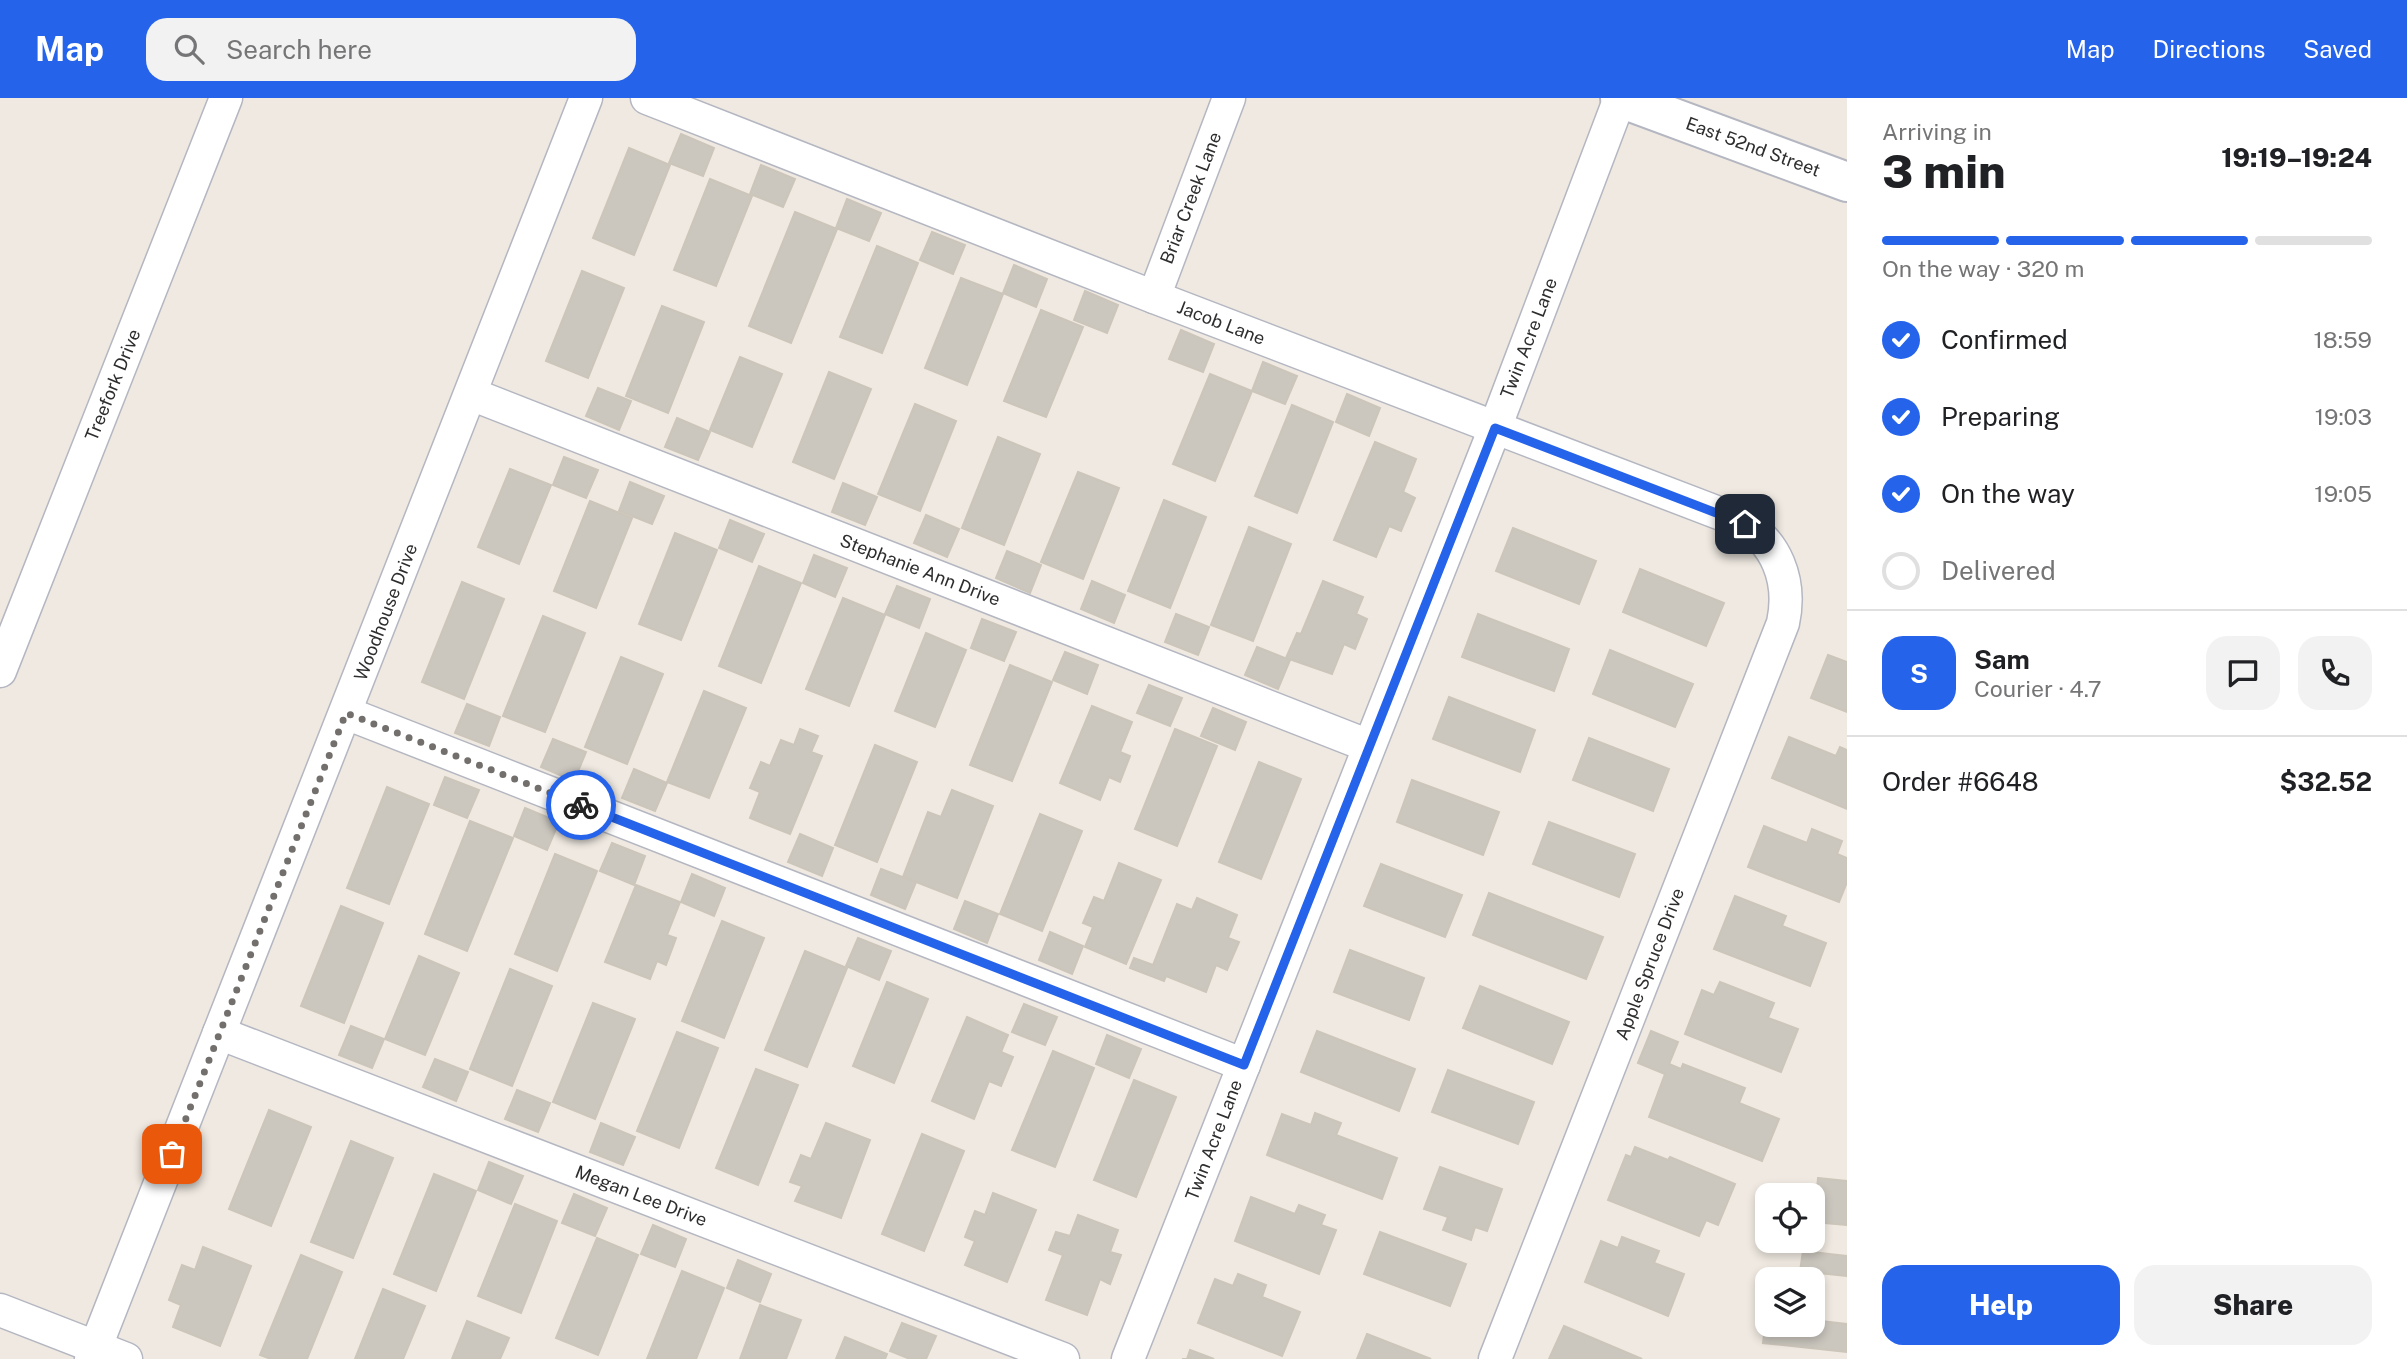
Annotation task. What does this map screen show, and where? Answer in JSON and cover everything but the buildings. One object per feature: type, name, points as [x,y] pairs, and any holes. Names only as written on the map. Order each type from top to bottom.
[{"type":"street","name":"Treefork Drive","points":[[0,671],[226,98]]},
{"type":"street","name":"Woodhouse Drive","points":[[93,1353],[586,98]]},
{"type":"street","name":"Jacob Lane","points":[[647,98],[1154,297],[1745,524],[1773,550],[1779,566]]},
{"type":"street","name":"Briar Creek Lane","points":[[1154,297],[1229,98]]},
{"type":"street","name":"East 52nd Street","points":[[1620,98],[1847,182]]},
{"type":"street","name":"Twin Acre Lane","points":[[1128,1359],[1495,428],[1620,98]]},
{"type":"street","name":"Stephanie Ann Drive","points":[[471,394],[1369,746]]},
{"type":"street","name":"Apple Spruce Drive","points":[[1495,1359],[1783,623],[1787,588],[1783,570],[1779,566]]},
{"type":"street","points":[[346,713],[1244,1065]]},
{"type":"street","name":"Megan Lee Drive","points":[[219,1033],[1063,1359]]},
{"type":"street","points":[[0,1310],[93,1353],[126,1359]]},
{"type":"way so far","points":[[172,1154],[346,713],[581,805]]},
{"type":"route","points":[[581,805],[1244,1065],[1495,428],[1745,524]]}]
